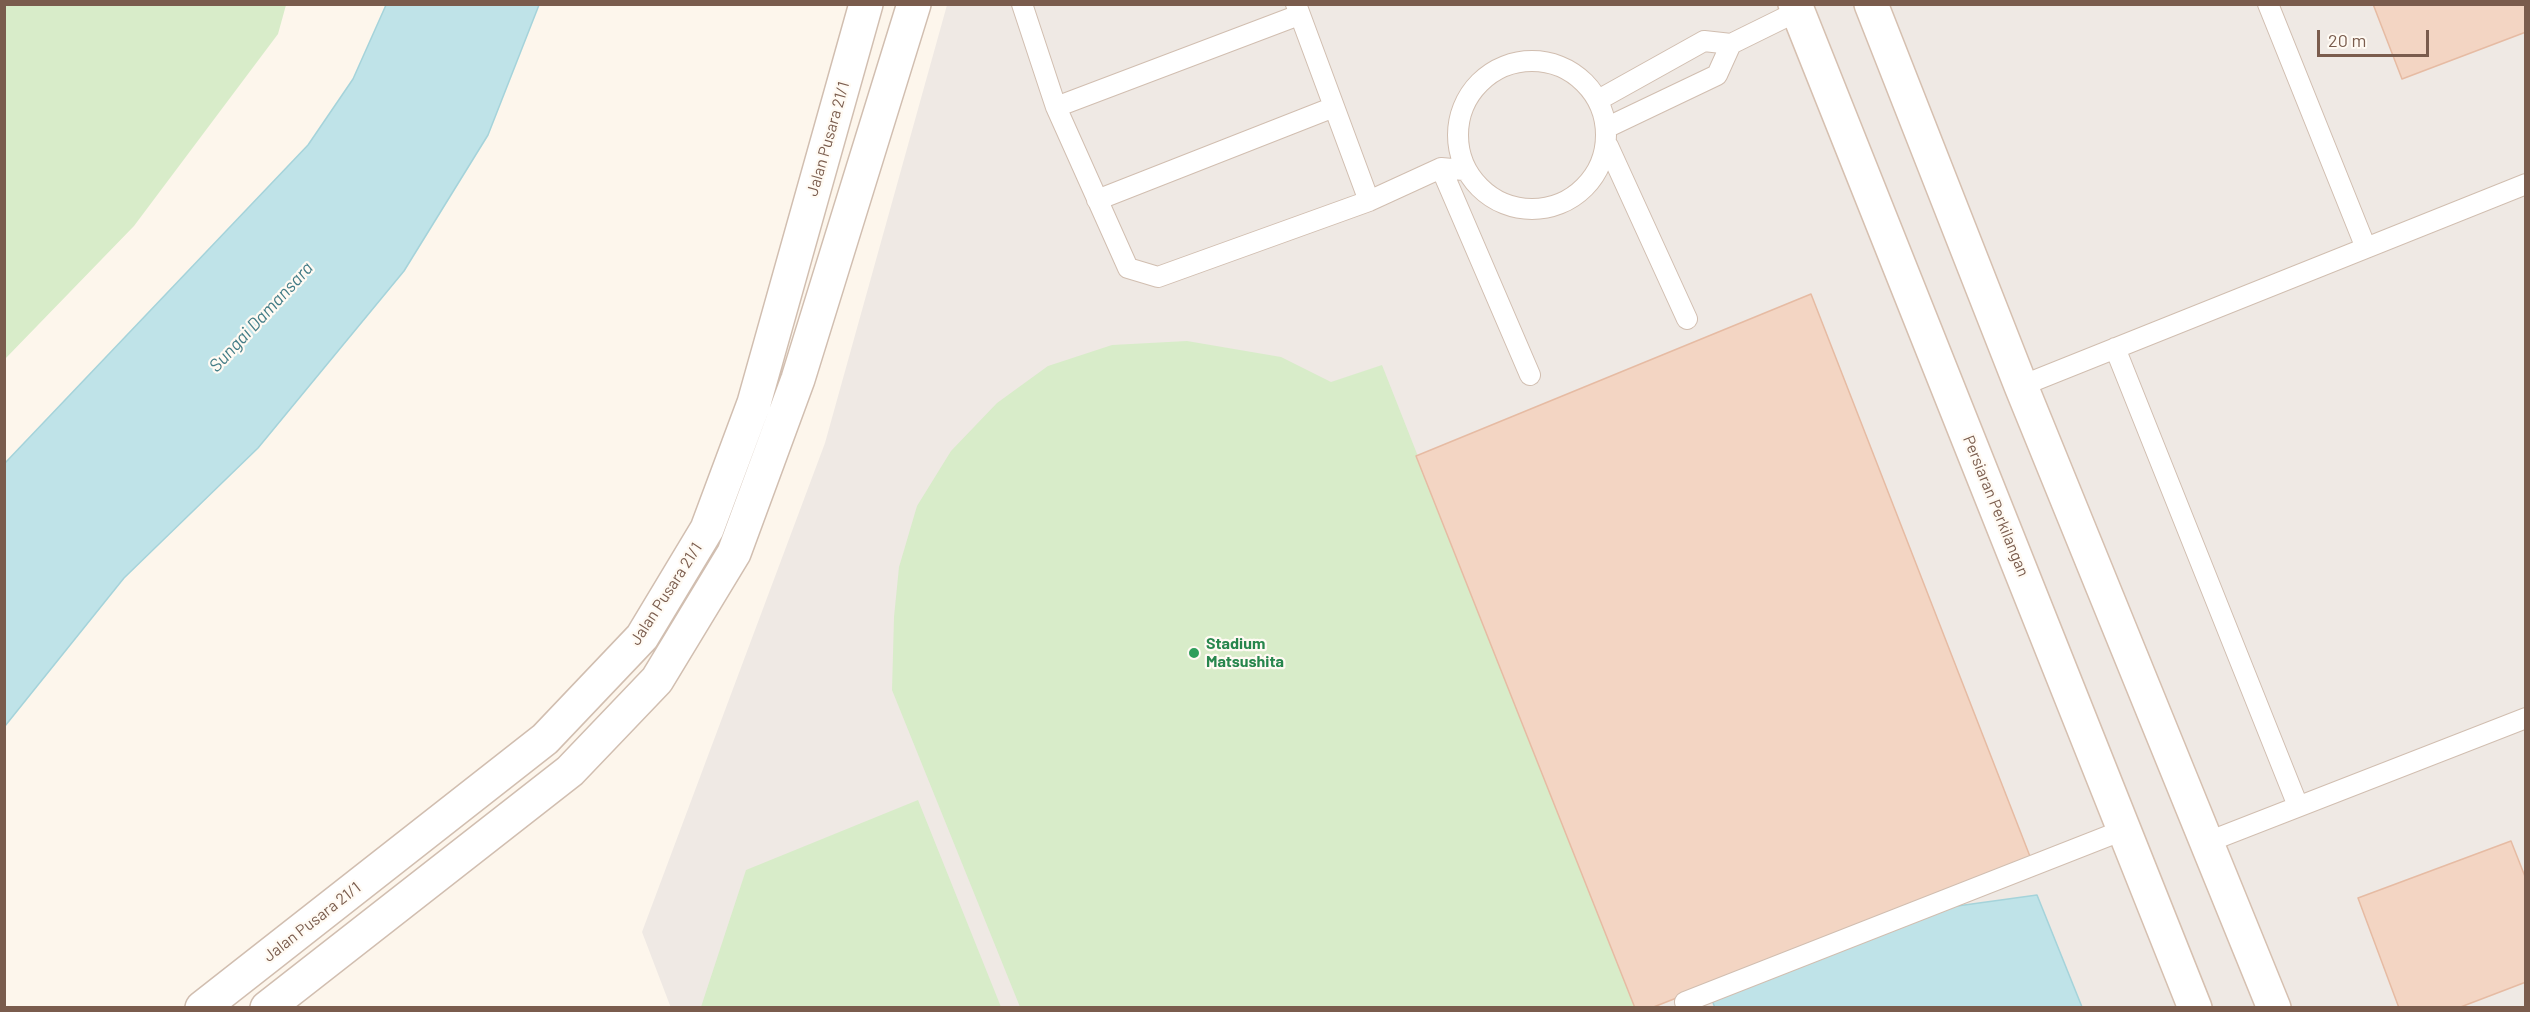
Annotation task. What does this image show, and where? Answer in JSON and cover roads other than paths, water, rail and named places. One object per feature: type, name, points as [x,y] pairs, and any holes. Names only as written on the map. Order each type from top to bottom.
[{"type":"street","name":"Jalan Pusara 21/1","points":[[202,1008],[545,739],[642,637],[707,529],[754,403],[866,4]]},
{"type":"street","points":[[267,1008],[570,771],[657,680],[734,553],[798,379],[914,4]]},
{"type":"street","points":[[1871,4],[2021,386],[2274,1008]]},
{"type":"street","name":"Persiaran Perkilangan","points":[[1802,7],[2195,1008]]},
{"type":"lane","points":[[1022,4],[1056,107],[1128,268],[1158,277],[1369,201],[1441,168],[1464,170]]},
{"type":"lane","points":[[2268,4],[2366,248]]},
{"type":"lane","points":[[1600,99],[1704,41],[1731,44],[1802,7]]},
{"type":"lane","points":[[1056,107],[1297,10],[1369,201]]},
{"type":"lane","points":[[1687,320],[1608,137],[1600,99],[1566,66],[1519,60],[1477,82],[1456,124],[1464,170],[1498,203],[1545,210],[1587,188],[1608,137],[1717,75],[1731,44]]},
{"type":"lane","points":[[1097,200],[1334,107]]},
{"type":"lane","points":[[1441,168],[1530,375]]},
{"type":"lane","points":[[2021,386],[2526,184]]},
{"type":"lane","points":[[2115,348],[2298,806]]},
{"type":"lane","points":[[2205,843],[2526,718]]},
{"type":"lane","points":[[1685,1002],[2126,829]]},
{"type":"water","name":"Sungai Damansara","points":[[386,5],[539,5],[488,135],[404,271],[258,448],[124,578],[5,726],[5,463],[308,145],[353,79]]},
{"type":"water","points":[[2037,895],[2082,1007],[1715,1008],[1710,995],[1950,907]]},
{"type":"place","name":"Stadium Matsushita","points":[[1194,653]]}]
